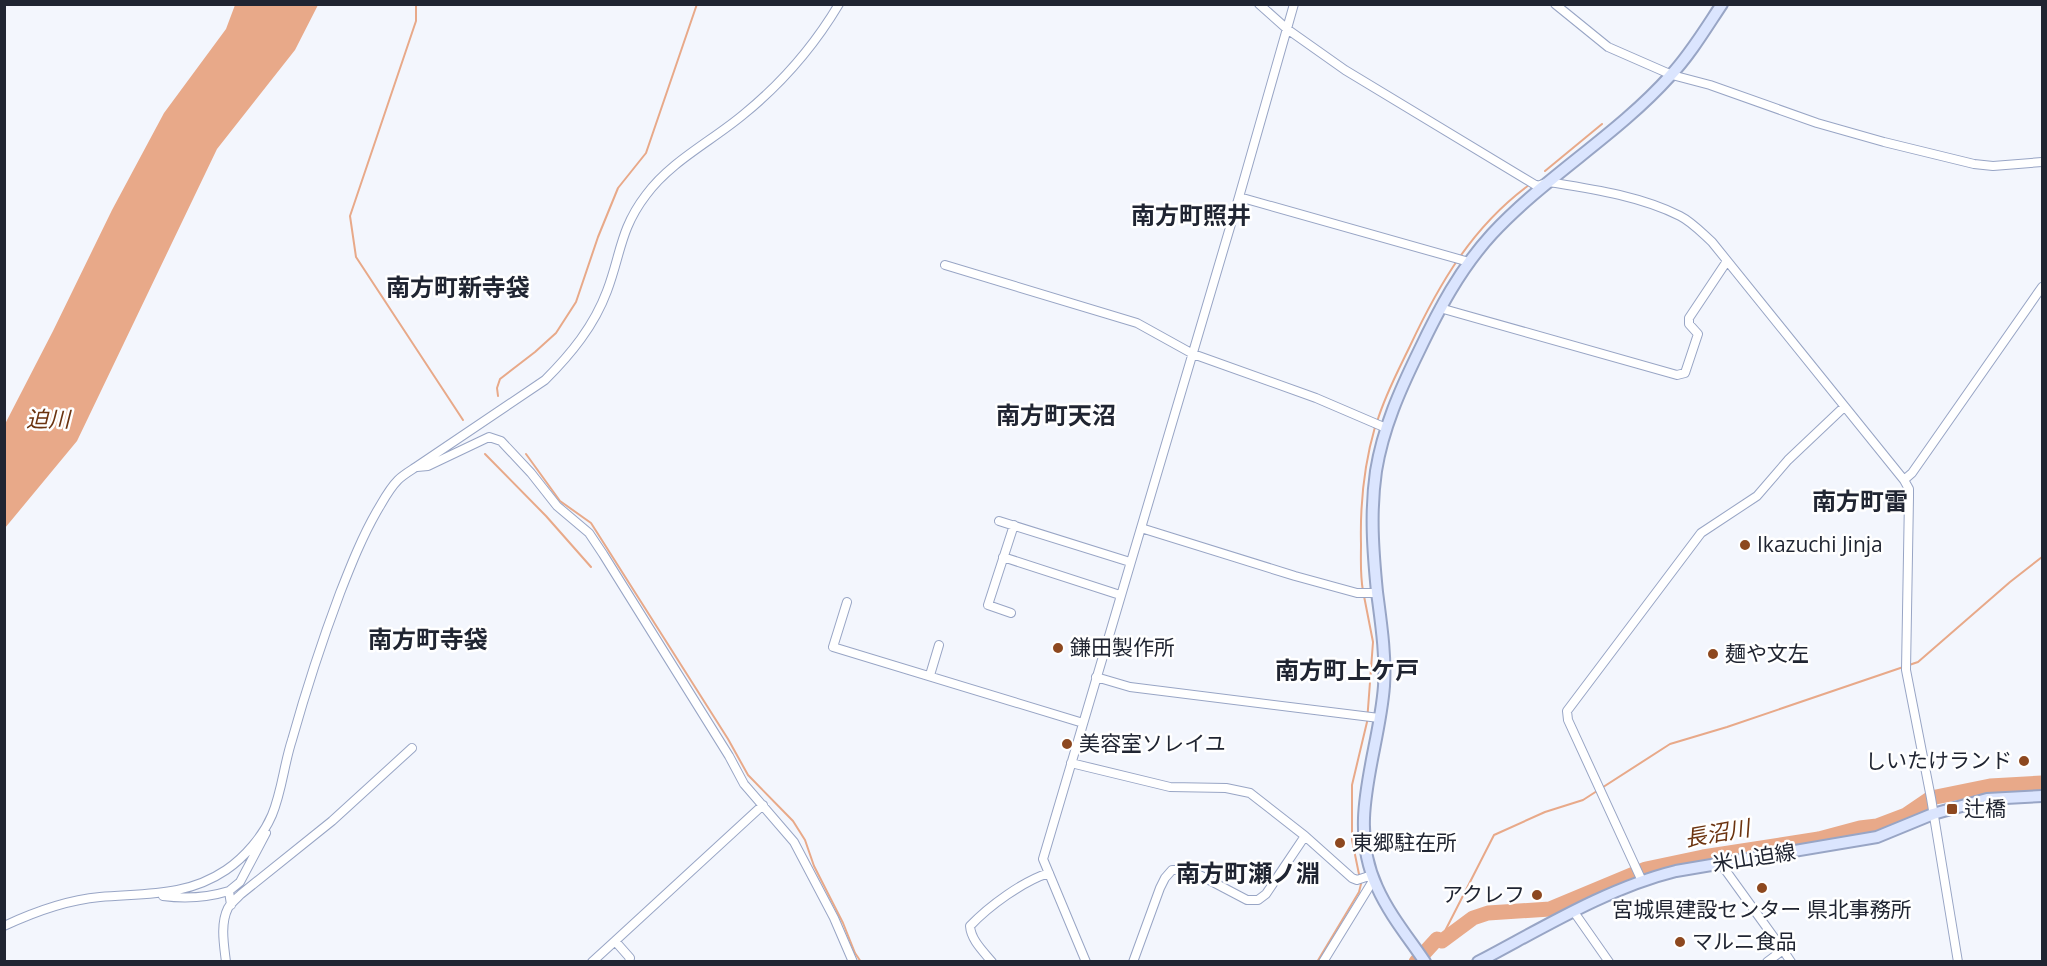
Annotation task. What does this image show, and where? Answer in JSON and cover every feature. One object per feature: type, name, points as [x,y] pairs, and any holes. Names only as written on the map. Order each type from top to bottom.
[{"type":"street","points":[[4,926],[34,913],[98,897],[156,895],[190,898],[212,896],[229,891],[240,882],[254,858],[273,814],[291,742],[316,659],[362,539],[397,481],[545,380],[563,362],[578,344],[602,306],[626,226],[647,193],[668,170],[744,114],[776,85],[814,43],[839,4]]},
{"type":"street","points":[[1259,4],[1287,29],[1346,70],[1537,186],[1549,182],[1645,202],[1681,217],[1696,227],[1712,242],[1904,480],[1910,497],[1905,666],[1959,962]]},
{"type":"street","points":[[1086,962],[1043,859],[1294,4]]},
{"type":"street","points":[[1555,4],[1608,47],[1672,75],[1710,85],[1817,123],[1894,145],[1974,164],[1993,166],[2041,161]]},
{"type":"street","points":[[1323,962],[1366,878],[1363,820],[1371,717],[1384,687],[1384,659],[1368,593],[1379,425],[1400,392],[1461,260],[1650,97],[1672,75],[1722,4]]},
{"type":"street","points":[[1239,197],[1461,260]]},
{"type":"street","points":[[1440,308],[1677,375],[1685,373],[1698,334],[1689,324],[1689,318],[1727,261]]},
{"type":"street","points":[[945,265],[1137,323],[1193,354],[1246,372],[1379,425]]},
{"type":"street","points":[[1904,480],[1912,473],[2043,287]]},
{"type":"street","points":[[1639,875],[1568,720],[1568,711],[1701,533],[1756,496],[1788,460],[1844,407]]},
{"type":"street","points":[[416,467],[428,466],[489,437],[501,441],[531,473],[557,506],[589,533],[681,678],[744,784],[794,842],[834,918],[853,962]]},
{"type":"street","points":[[999,521],[1130,562]]},
{"type":"street","points":[[1011,613],[988,605],[1014,525]]},
{"type":"street","points":[[1141,528],[1295,576],[1368,593]]},
{"type":"street","points":[[1003,557],[1120,595]]},
{"type":"street","points":[[847,602],[834,647],[1083,723]]},
{"type":"street","points":[[930,675],[939,645]]},
{"type":"street","points":[[1096,677],[1130,687],[1371,717]]},
{"type":"street","points":[[226,962],[223,942],[224,923],[231,905],[241,894],[332,821],[412,748]]},
{"type":"street","points":[[1071,763],[1170,788],[1226,788],[1250,793],[1305,836],[1340,868],[1366,878],[1423,958]]},
{"type":"street","name":"米山迫線","points":[[1478,962],[1639,875],[1721,864],[1877,837],[1933,814],[1987,798],[2043,796]]},
{"type":"street","points":[[592,962],[763,805]]},
{"type":"street","points":[[156,895],[184,889],[211,879],[227,869],[252,846],[273,814]]},
{"type":"street","points":[[1133,962],[1160,888],[1172,870],[1190,870],[1247,900],[1258,900],[1266,894],[1305,836]]},
{"type":"street","points":[[1721,864],[1791,962]]},
{"type":"street","points":[[992,962],[970,933],[970,926],[979,916],[1035,877],[1049,873]]},
{"type":"street","points":[[229,891],[231,905]]},
{"type":"street","points":[[1574,912],[1609,962]]},
{"type":"street","points":[[615,940],[630,958],[629,962]]},
{"type":"street","points":[[1767,962],[1783,950]]},
{"type":"water","name":"迫川","points":[[235,5],[318,5],[295,50],[217,149],[77,441],[5,528],[5,424],[112,210],[164,113],[226,29]]},
{"type":"waterway","points":[[416,4],[416,21],[350,216],[356,257],[463,420]]},
{"type":"waterway","points":[[498,396],[497,388],[500,379],[556,333],[576,302],[598,237],[618,188],[646,153],[697,4]]},
{"type":"waterway","points":[[1545,171],[1602,124]]},
{"type":"waterway","points":[[1377,422],[1396,374],[1445,279],[1490,219],[1529,185]]},
{"type":"waterway","points":[[1363,591],[1361,579],[1362,499],[1365,470],[1375,427]]},
{"type":"waterway","points":[[485,454],[546,516],[591,567]]},
{"type":"waterway","points":[[526,454],[560,501],[591,523],[728,739],[748,775],[793,821],[805,840],[814,866],[861,962]]},
{"type":"waterway","points":[[1437,939],[1445,931],[1494,835],[1545,812],[1583,800],[1670,744],[1918,662],[2042,557]]},
{"type":"waterway","points":[[1317,962],[1359,892],[1361,884],[1352,840],[1352,785],[1367,722],[1373,642],[1364,596]]},
{"type":"waterway","name":"長沼川","points":[[1416,962],[1437,939],[1442,941],[1473,918],[1488,913],[1550,909],[1646,869],[1703,857],[1819,839],[1877,826],[1906,815],[1931,798],[1990,786],[2042,783]]},
{"type":"place","name":"Ikazuchi Jinja","points":[[1745,545]]},
{"type":"place","name":"鎌田製作所","points":[[1058,648]]},
{"type":"place","name":"麺や文左","points":[[1713,654]]},
{"type":"place","name":"美容室ソレイユ","points":[[1067,744]]},
{"type":"place","name":"しいたけランド","points":[[2024,761]]},
{"type":"place","name":"辻橋","points":[[1952,809]]},
{"type":"place","name":"東郷駐在所","points":[[1340,843]]},
{"type":"place","name":"宮城県建設センター 県北事務所","points":[[1762,888]]},
{"type":"place","name":"アクレフ","points":[[1537,895]]},
{"type":"place","name":"マルニ食品","points":[[1680,942]]},
{"type":"district","name":"南方町照井","points":[[1191,216]]},
{"type":"district","name":"南方町新寺袋","points":[[458,288]]},
{"type":"district","name":"南方町天沼","points":[[1056,416]]},
{"type":"district","name":"南方町雷","points":[[1860,502]]},
{"type":"district","name":"南方町寺袋","points":[[428,640]]},
{"type":"district","name":"南方町上ケ戸","points":[[1347,671]]},
{"type":"district","name":"南方町瀬ノ淵","points":[[1248,874]]}]
